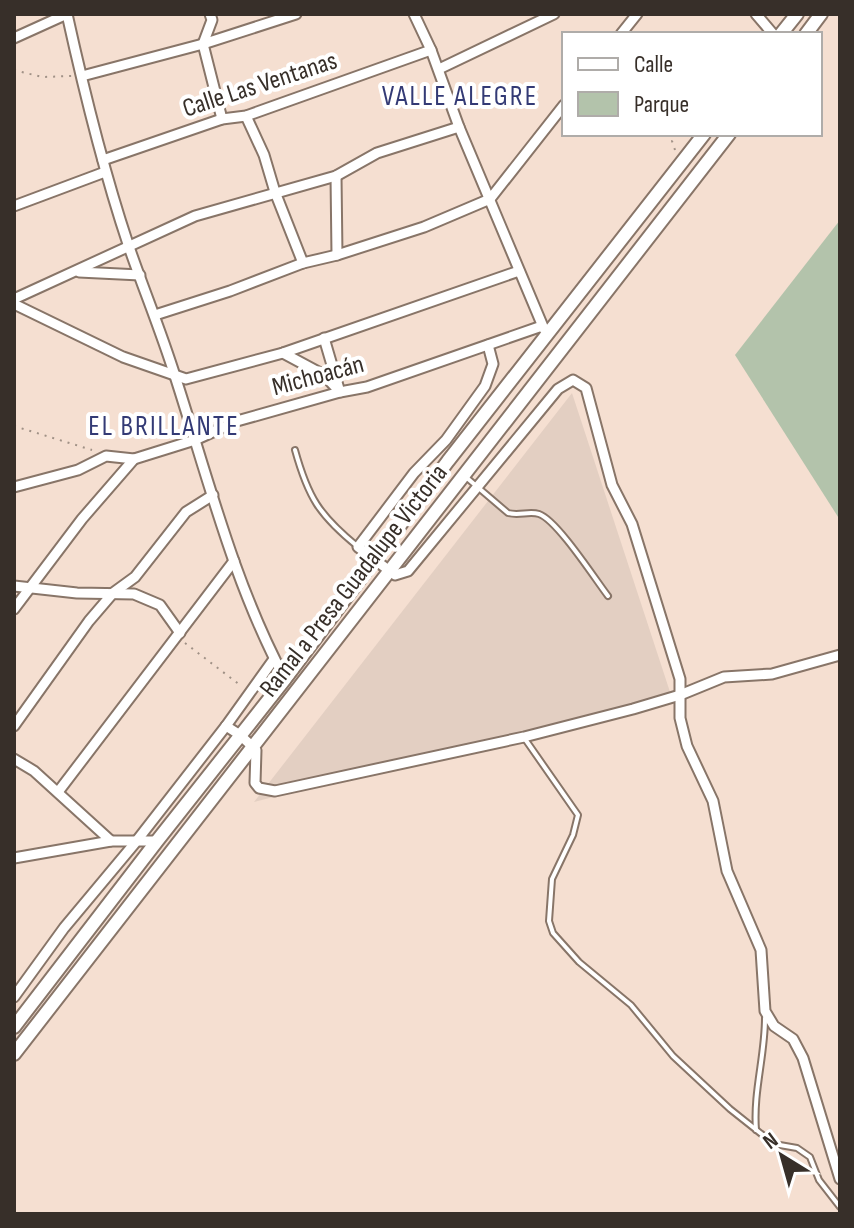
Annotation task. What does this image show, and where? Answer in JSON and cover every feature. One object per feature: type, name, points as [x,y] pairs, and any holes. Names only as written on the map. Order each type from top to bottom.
[{"type":"main road","points":[[783,32],[797,14]]},
{"type":"main road","points":[[808,32],[821,14]]},
{"type":"main road","name":"Ramal a Presa Guadalupe Victoria","points":[[14,1027],[285,679],[545,330],[702,136]]},
{"type":"main road","name":"Ramal a Presa Guadalupe Victoria","points":[[14,1054],[727,136]]},
{"type":"street","points":[[14,38],[67,14],[105,172],[128,246],[155,315],[253,614],[285,679]]},
{"type":"street","points":[[210,14],[212,20],[203,44],[222,119]]},
{"type":"street","points":[[82,76],[203,44],[296,14]]},
{"type":"street","points":[[414,14],[545,330]]},
{"type":"street","points":[[439,69],[554,14]]},
{"type":"street","points":[[623,32],[637,14]]},
{"type":"street","points":[[756,14],[771,32]]},
{"type":"street","points":[[764,24],[772,14]]},
{"type":"street","name":"Calle Las Ventanas","points":[[103,160],[222,119],[246,116],[431,50]]},
{"type":"street","points":[[155,315],[303,263],[424,227],[490,199],[562,108]]},
{"type":"street","points":[[246,116],[264,155],[303,263]]},
{"type":"street","points":[[14,301],[46,282],[77,271],[195,216],[336,176],[377,153],[459,127]]},
{"type":"street","points":[[14,206],[105,172]]},
{"type":"street","points":[[336,176],[337,255]]},
{"type":"street","points":[[77,271],[140,275]]},
{"type":"street","points":[[14,301],[123,357],[186,379],[283,353],[519,271]]},
{"type":"street","name":"Michoacán","points":[[14,487],[78,470],[112,456],[134,459],[195,440],[237,421],[367,387],[488,345],[545,330]]},
{"type":"street","points":[[324,338],[340,392]]},
{"type":"street","points":[[488,345],[493,364],[485,386],[446,440],[414,473],[358,547],[395,575],[408,571],[558,389],[573,380],[586,388],[612,485],[632,524],[680,679],[680,718],[687,746],[713,801],[727,871],[761,950],[765,1011],[774,1026],[793,1039],[803,1058],[840,1179]]},
{"type":"street","points":[[283,353],[324,375],[340,392]]},
{"type":"street","points":[[14,609],[82,519],[134,459]]},
{"type":"street","points":[[14,726],[89,621],[113,593],[135,577],[193,506],[213,495]]},
{"type":"street","points":[[58,792],[234,561]]},
{"type":"street","points":[[14,586],[134,594],[160,605],[179,635]]},
{"type":"street","points":[[226,726],[254,746],[255,783],[259,788],[275,791],[524,737],[680,695],[724,677],[772,674],[840,655]]},
{"type":"street","points":[[14,997],[71,919],[226,726],[274,659]]},
{"type":"street","points":[[15,761],[34,771],[111,841]]},
{"type":"street","points":[[14,858],[111,841],[157,841]]},
{"type":"lane","points":[[295,450],[316,506],[358,547]]},
{"type":"lane","points":[[465,475],[508,513],[535,513],[553,523],[608,596]]},
{"type":"lane","points":[[524,737],[578,815],[573,835],[552,879],[549,921],[553,933],[579,962],[631,1005],[688,1072],[779,1146],[804,1152],[819,1180],[840,1207]]},
{"type":"lane","points":[[756,1130],[756,1095],[765,1042],[765,1011]]},
{"type":"path","points":[[14,70],[42,77],[82,76]]},
{"type":"path","points":[[676,136],[673,146],[685,158]]},
{"type":"path","points":[[14,426],[112,456]]},
{"type":"path","points":[[179,635],[250,693]]},
{"type":"shaded area","points":[[572,393],[671,695],[254,802]]},
{"type":"green space","points":[[840,220],[840,520],[735,355]]},
{"type":"district","name":"VALLE ALEGRE","points":[[460,96]]},
{"type":"district","name":"EL BRILLANTE","points":[[164,426]]}]
